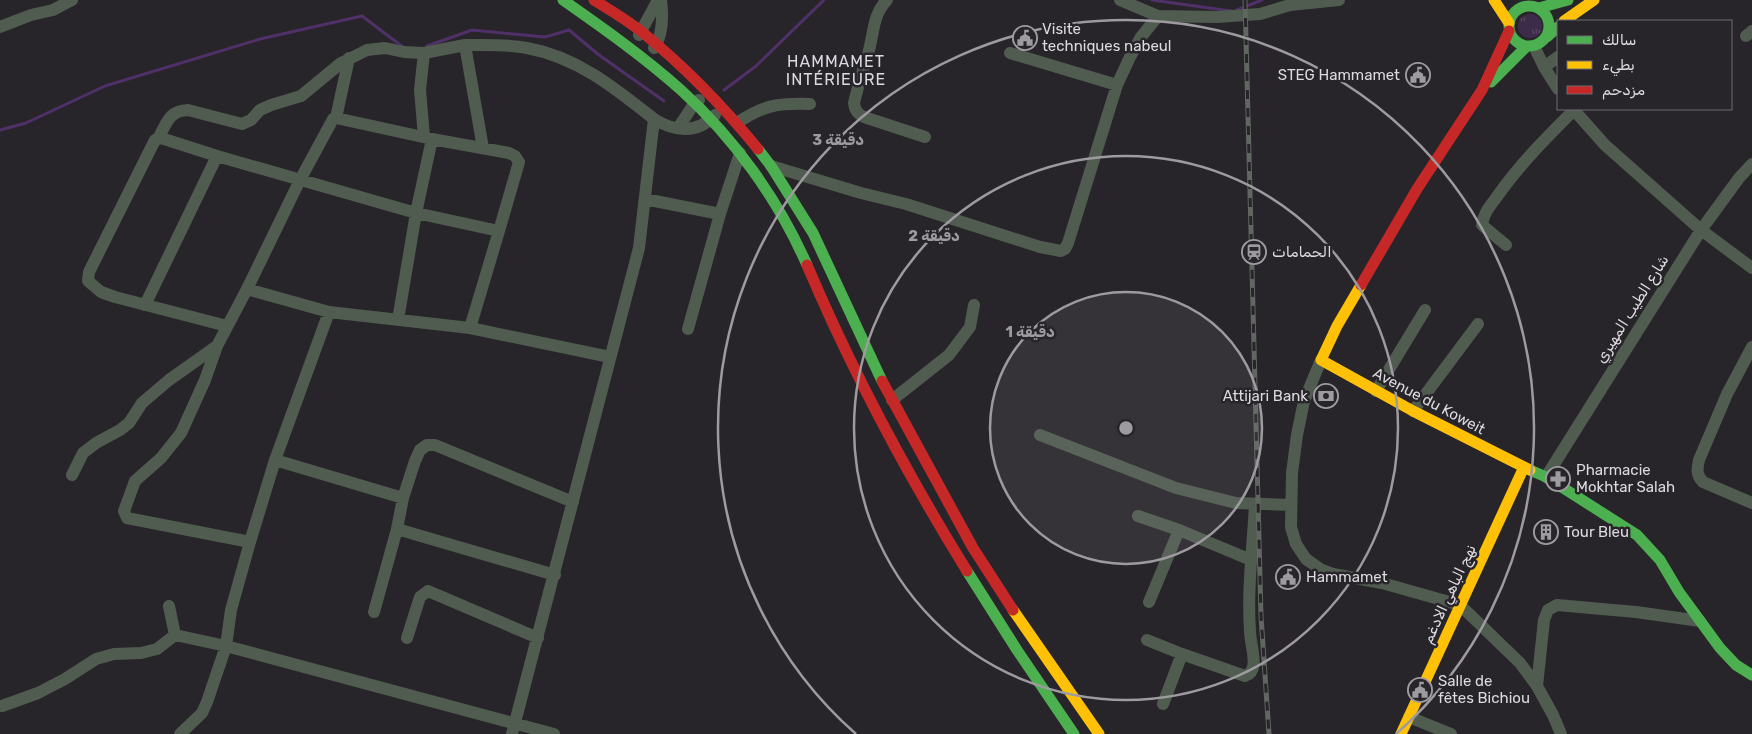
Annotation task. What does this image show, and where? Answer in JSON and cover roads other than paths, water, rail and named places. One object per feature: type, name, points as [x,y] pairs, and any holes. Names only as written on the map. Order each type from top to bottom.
[{"type":"main road","points":[[564,0],[631,48],[694,104],[740,153],[772,198],[797,243],[864,386],[910,476],[1006,635],[1074,734]]},
{"type":"main road","points":[[594,0],[641,31],[709,93],[737,123],[771,166],[813,233],[881,379],[973,548],[1020,622],[1099,734]]},
{"type":"main road","points":[[1494,0],[1513,38],[1519,44],[1530,46]]},
{"type":"main road","points":[[1321,360],[1337,326],[1412,198],[1482,90],[1509,27],[1512,15],[1517,9],[1525,6],[1568,0]]},
{"type":"main road","points":[[1565,20],[1594,0]]},
{"type":"main road","points":[[1532,5],[1546,14],[1549,21],[1547,36]]},
{"type":"main road","points":[[1482,90],[1530,46],[1541,42],[1557,27]]},
{"type":"main road","name":"Avenue du Koweit","points":[[1321,360],[1413,411],[1546,477],[1637,535],[1660,560],[1679,592],[1720,648],[1736,665],[1752,676]]},
{"type":"main road","name":"نهج الباهي الادغم","points":[[1400,734],[1524,467]]},
{"type":"street","points":[[0,27],[31,15],[53,10],[72,0]]},
{"type":"street","points":[[631,48],[660,0]]},
{"type":"street","points":[[645,60],[656,44],[662,23],[660,0]]},
{"type":"street","points":[[887,0],[878,11],[874,22],[869,49],[854,103],[855,109],[864,118],[925,137]]},
{"type":"street","points":[[1120,0],[1158,16],[1217,17],[1260,14],[1290,5],[1339,0]]},
{"type":"street","points":[[771,166],[861,193],[906,204],[1040,247],[1060,251],[1065,249],[1071,234],[1117,85],[1141,37],[1158,16]]},
{"type":"street","points":[[465,45],[483,148]]},
{"type":"street","points":[[227,326],[100,292],[88,281],[88,272],[152,143],[158,139],[171,115],[179,111],[188,110],[242,124],[251,120],[265,107],[301,96],[349,58],[367,50],[385,48],[404,52],[424,53],[465,45],[526,48],[564,58],[612,86],[654,119],[669,128],[695,129],[710,120],[723,107]]},
{"type":"street","points":[[1530,46],[1557,88]]},
{"type":"street","points":[[398,320],[428,138],[420,90],[424,53]]},
{"type":"street","points":[[1010,53],[1117,85]]},
{"type":"street","points":[[250,542],[127,518],[124,511],[135,481],[162,458],[181,433],[205,380],[217,346],[300,180],[333,119],[336,118],[349,58]]},
{"type":"street","points":[[1544,67],[1557,58]]},
{"type":"street","points":[[678,128],[694,104],[709,93]]},
{"type":"street","points":[[737,123],[763,108],[790,103],[810,104]]},
{"type":"street","points":[[1506,245],[1482,225],[1483,216],[1509,179],[1538,145],[1573,110]]},
{"type":"street","points":[[1575,110],[1605,145],[1701,230],[1752,268]]},
{"type":"street","points":[[336,118],[509,153],[515,156],[519,162],[470,328]]},
{"type":"street","points":[[514,729],[639,248],[654,119]]},
{"type":"street","points":[[158,139],[179,143],[217,156],[416,213],[499,231]]},
{"type":"street","points":[[688,329],[720,214],[740,153]]},
{"type":"street","points":[[144,305],[217,156]]},
{"type":"street","name":"شارع الطيب المهيري","points":[[1546,477],[1701,230],[1739,178],[1752,164]]},
{"type":"street","points":[[645,198],[720,214]]},
{"type":"street","points":[[247,288],[329,312],[470,328],[610,357]]},
{"type":"street","points":[[892,400],[949,355],[970,327],[974,305]]},
{"type":"street","points":[[1376,391],[1425,310]]},
{"type":"street","points":[[180,734],[202,713],[207,702],[226,646],[231,610],[275,460],[329,312]]},
{"type":"street","points":[[1413,411],[1478,324]]},
{"type":"street","points":[[72,475],[83,453],[129,423],[142,403],[169,380],[217,346]]},
{"type":"street","points":[[1752,347],[1748,365],[1708,437],[1699,460],[1697,472],[1703,482],[1752,503]]},
{"type":"street","points":[[1321,360],[1304,401],[1297,435],[1292,473],[1291,505],[1291,527],[1296,544],[1306,559],[1320,569],[1333,574],[1382,583],[1460,605],[1520,663],[1537,686],[1561,734]]},
{"type":"street","points":[[1040,435],[1176,488],[1221,500],[1255,504],[1291,505]]},
{"type":"street","points":[[374,612],[397,529],[403,498],[420,450],[426,445],[435,445],[573,502]]},
{"type":"street","points":[[275,460],[403,498]]},
{"type":"street","points":[[1146,640],[1245,676],[1253,671],[1248,614],[1248,588],[1255,504]]},
{"type":"street","points":[[1138,516],[1179,530],[1251,560]]},
{"type":"street","points":[[397,529],[555,575]]},
{"type":"street","points":[[1149,602],[1179,530]]},
{"type":"street","points":[[408,638],[420,597],[428,591],[538,638]]},
{"type":"street","points":[[1537,686],[1544,620],[1548,610],[1557,605],[1636,612],[1700,621]]},
{"type":"street","points":[[169,606],[175,635]]},
{"type":"street","points":[[175,635],[226,646],[514,729],[554,734]]},
{"type":"street","points":[[2,706],[38,693],[65,679],[96,658],[114,654],[141,653],[157,650],[175,635]]},
{"type":"street","points":[[1163,704],[1182,654]]},
{"type":"street","points":[[1409,717],[1451,734]]},
{"type":"waterway","points":[[724,90],[756,66],[824,0]]},
{"type":"waterway","points":[[1152,0],[1231,11]]},
{"type":"waterway","points":[[1237,10],[1262,0]]},
{"type":"waterway","points":[[0,130],[26,123],[105,86],[260,39],[362,16],[403,47]]},
{"type":"waterway","points":[[427,46],[472,30],[545,37],[569,30],[599,55],[664,101]]},
{"type":"railway","points":[[1245,0],[1261,616],[1269,734]]},
{"type":"place","name":"Visite techniques nabeul","points":[[1025,38]]},
{"type":"place","name":"STEG Hammamet","points":[[1418,75]]},
{"type":"place","name":"الحمامات","points":[[1254,252]]},
{"type":"place","name":"Attijari Bank","points":[[1326,396]]},
{"type":"place","name":"Pharmacie Mokhtar Salah","points":[[1558,479]]},
{"type":"place","name":"Tour Bleu","points":[[1546,532]]},
{"type":"place","name":"Hammamet","points":[[1288,577]]},
{"type":"place","name":"Salle de fêtes Bichiou","points":[[1420,690]]},
{"type":"district","name":"HAMMAMET INTÉRIEURE","points":[[836,70]]}]
